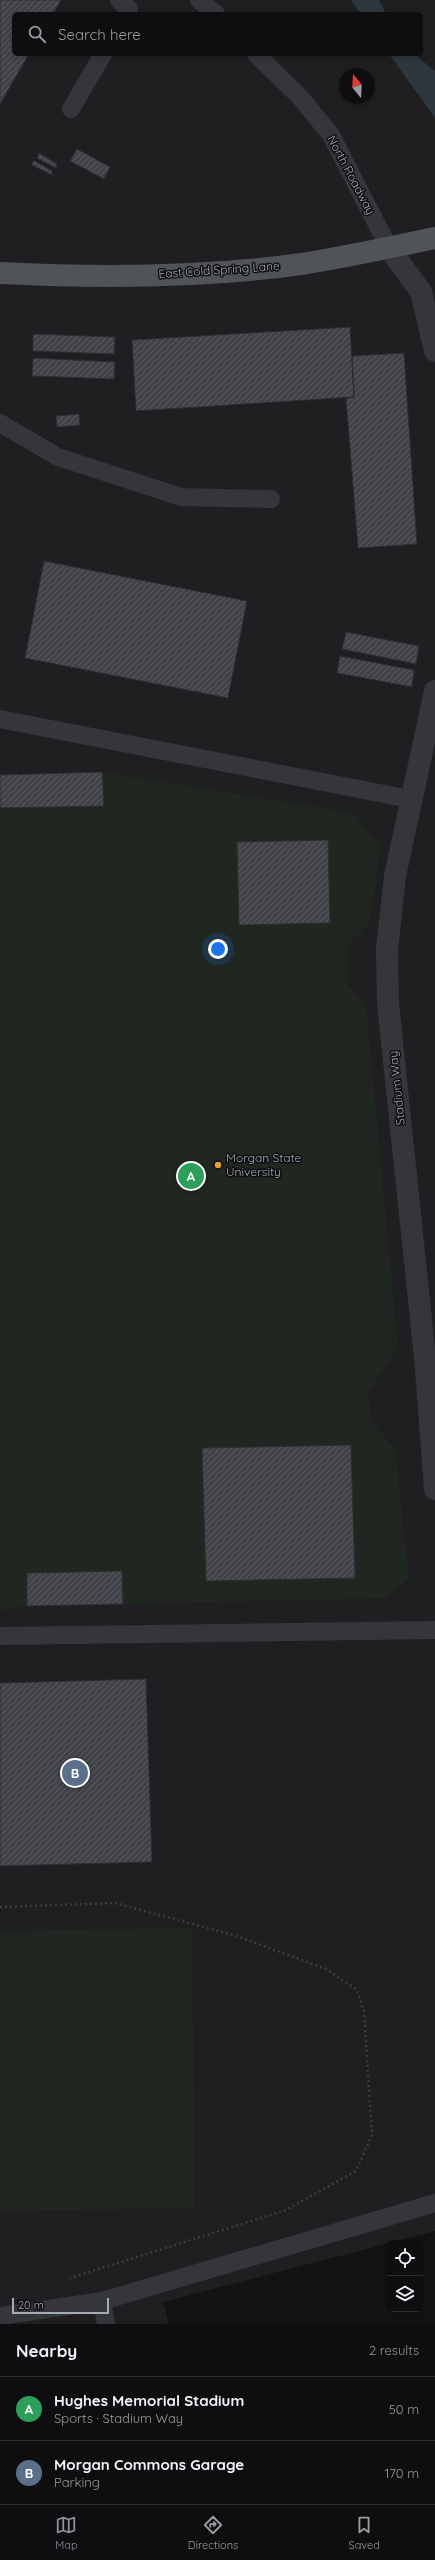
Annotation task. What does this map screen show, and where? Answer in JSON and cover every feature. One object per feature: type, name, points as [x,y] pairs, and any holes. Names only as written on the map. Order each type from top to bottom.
[{"type":"main road","name":"East Cold Spring Lane","points":[[0,273],[116,277],[208,273],[301,264],[435,238]]},
{"type":"street","points":[[389,248],[421,292],[435,351]]},
{"type":"street","name":"Stadium Way","points":[[435,691],[410,799],[392,898],[386,949],[388,996],[425,1357],[435,1489]]},
{"type":"lane","points":[[120,0],[130,9],[128,12]]},
{"type":"lane","points":[[199,0],[214,12]]},
{"type":"lane","points":[[71,109],[102,56]]},
{"type":"lane","name":"North Roadway","points":[[258,56],[300,98],[331,135],[389,248]]},
{"type":"lane","points":[[0,423],[58,457],[181,497],[271,499]]},
{"type":"lane","points":[[0,719],[410,799]]},
{"type":"lane","points":[[0,1636],[435,1630]]},
{"type":"lane","points":[[0,2316],[102,2301],[435,2203]]},
{"type":"lane","points":[[102,2301],[106,2324]]},
{"type":"path","points":[[0,1907],[115,1903],[237,1936],[326,1969],[357,1990],[364,2010],[372,2135],[356,2171],[286,2210],[151,2254],[63,2280]]},
{"type":"shaded area","name":"Morgan State University","points":[[0,0],[435,0],[435,2231],[401,2240],[387,2240],[387,2244],[163,2302],[169,2324],[0,2324]]},
{"type":"shaded area","points":[[351,0],[379,0],[385,12],[360,12]]},
{"type":"shaded area","points":[[390,56],[416,56],[435,71],[435,118]]},
{"type":"shaded area","points":[[102,772],[354,813],[363,827],[381,842],[370,923],[349,943],[348,986],[366,1004],[398,1348],[368,1392],[372,1423],[395,1448],[409,1578],[386,1598],[27,1606],[0,1610],[0,775]]},
{"type":"shaded area","points":[[192,1928],[195,2208],[0,2211],[0,1931]]},
{"type":"building","points":[[0,0],[61,0],[54,12],[12,12],[12,56],[28,56],[0,104]]},
{"type":"building","points":[[77,149],[110,167],[104,179],[70,161]]},
{"type":"building","points":[[39,153],[57,164],[56,168],[37,158]]},
{"type":"building","points":[[35,161],[52,171],[52,175],[32,165],[32,162]]},
{"type":"building","points":[[350,327],[354,397],[136,411],[132,340]]},
{"type":"building","points":[[33,334],[115,337],[114,354],[33,351]]},
{"type":"building","points":[[404,353],[417,544],[358,548],[346,399],[354,397],[352,356]]},
{"type":"building","points":[[33,358],[115,362],[114,379],[32,376]]},
{"type":"building","points":[[79,414],[80,425],[57,427],[56,416]]},
{"type":"building","points":[[44,561],[247,601],[228,698],[25,658]]},
{"type":"building","points":[[346,632],[419,646],[416,664],[342,649]]},
{"type":"building","points":[[340,656],[414,670],[412,687],[337,673]]},
{"type":"building","points":[[102,772],[104,806],[0,808],[0,775]]},
{"type":"building","points":[[328,840],[330,923],[239,925],[237,842]]},
{"type":"building","points":[[351,1445],[355,1578],[206,1581],[202,1448]]},
{"type":"building","points":[[122,1571],[123,1604],[27,1606],[27,1573]]},
{"type":"building","points":[[146,1679],[152,1862],[0,1866],[0,1683]]},
{"type":"place","name":"Morgan State University","points":[[218,1165]]},
{"type":"place","name":"Hughes Memorial Stadium","points":[[191,1176]]},
{"type":"place","name":"Morgan Commons Garage","points":[[75,1773]]}]
